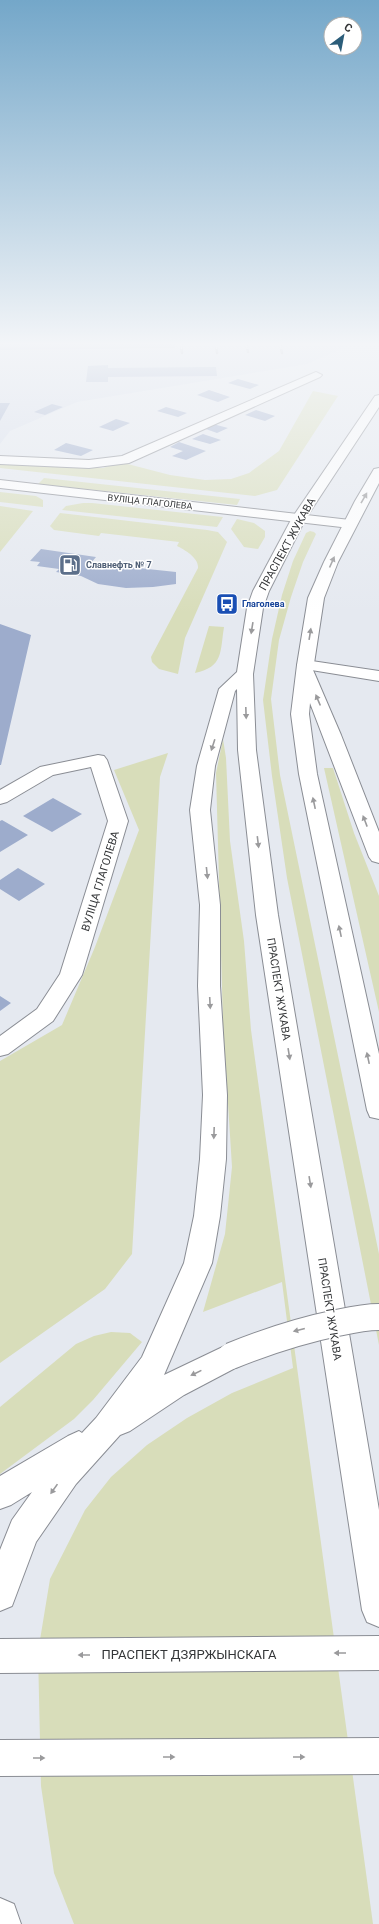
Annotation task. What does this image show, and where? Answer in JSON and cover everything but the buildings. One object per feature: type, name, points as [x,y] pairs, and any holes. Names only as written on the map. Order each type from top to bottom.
[{"type":"main road","points":[[0,460],[89,464],[125,460],[184,434]]},
{"type":"main road","name":"ПРАСПЕКТ ЖУКАВА","points":[[355,434],[300,518],[261,591],[255,608],[245,674],[247,750],[267,915],[379,1610]]},
{"type":"main road","points":[[379,472],[350,524],[331,562],[316,598],[305,667],[300,714],[308,774],[379,1110]]},
{"type":"main road","name":"ВУЛІЦА ГЛАГОЛЕВА","points":[[0,484],[350,524]]},
{"type":"main road","points":[[305,667],[379,676]]},
{"type":"main road","points":[[305,667],[379,857]]},
{"type":"main road","points":[[0,1594],[24,1531],[65,1473],[107,1428],[153,1366],[198,1263],[207,1216],[213,1159],[215,1095],[209,986],[210,905],[200,810],[206,766],[227,689],[245,674]]},
{"type":"main road","name":"ВУЛІЦА ГЛАГОЛЕВА","points":[[0,798],[47,771],[98,760],[118,820],[71,975],[45,1015],[0,1048]]},
{"type":"main road","points":[[0,1494],[174,1385],[231,1356],[298,1330],[366,1317],[379,1317]]},
{"type":"main road","name":"ПРАСПЕКТ ДЗЯРЖЫНСКАГА","points":[[0,1656],[379,1653]]},
{"type":"main road","points":[[0,1758],[379,1756]]},
{"type":"main road","points":[[0,1918],[1,1924]]},
{"type":"shaded area","points":[[0,434],[8,434],[0,444]]},
{"type":"green space","points":[[289,434],[313,434],[277,490],[255,496],[0,468],[0,463],[103,468],[120,462],[170,475],[205,480],[231,479],[249,473],[279,451]]},
{"type":"green space","points":[[44,478],[240,499],[237,505],[38,484]]},
{"type":"green space","points":[[0,492],[36,496],[43,500],[43,507],[0,502]]},
{"type":"green space","points":[[83,503],[223,517],[217,527],[62,510],[66,506]]},
{"type":"green space","points":[[0,506],[33,511],[0,552]]},
{"type":"green space","points":[[60,513],[207,530],[218,532],[227,542],[185,638],[178,674],[159,669],[152,662],[151,657],[198,568],[198,564],[194,558],[177,546],[179,542],[101,533],[99,536],[54,530],[50,526]]},
{"type":"green space","points":[[237,519],[254,523],[265,531],[265,537],[258,549],[244,547],[231,529]]},
{"type":"green space","points":[[310,531],[316,534],[303,562],[279,640],[271,699],[280,775],[379,1254],[379,1345],[287,878],[272,776],[263,700],[272,639],[282,595],[293,561],[306,533]]},
{"type":"green space","points":[[209,626],[224,627],[221,651],[216,662],[211,667],[195,673]]},
{"type":"green space","points":[[223,739],[226,758],[230,841],[244,941],[251,1030],[373,1924],[74,1924],[54,1873],[41,1786],[38,1652],[50,1579],[85,1510],[111,1477],[147,1445],[187,1418],[232,1393],[293,1368],[282,1282],[203,1312],[225,1234],[232,1167],[223,1024],[216,773]]},
{"type":"green space","points":[[168,753],[160,777],[132,1254],[105,1289],[0,1363],[0,1061],[62,1025],[95,947],[139,830],[114,770]]},
{"type":"green space","points":[[324,768],[333,768],[354,833],[379,896],[379,1012]]},
{"type":"green space","points":[[111,1332],[130,1333],[142,1342],[93,1400],[74,1419],[0,1474],[0,1407],[76,1344],[94,1336]]},
{"type":"place","name":"Славнефть № 7","points":[[70,565]]},
{"type":"place","name":"Глаголева","points":[[227,604]]}]
